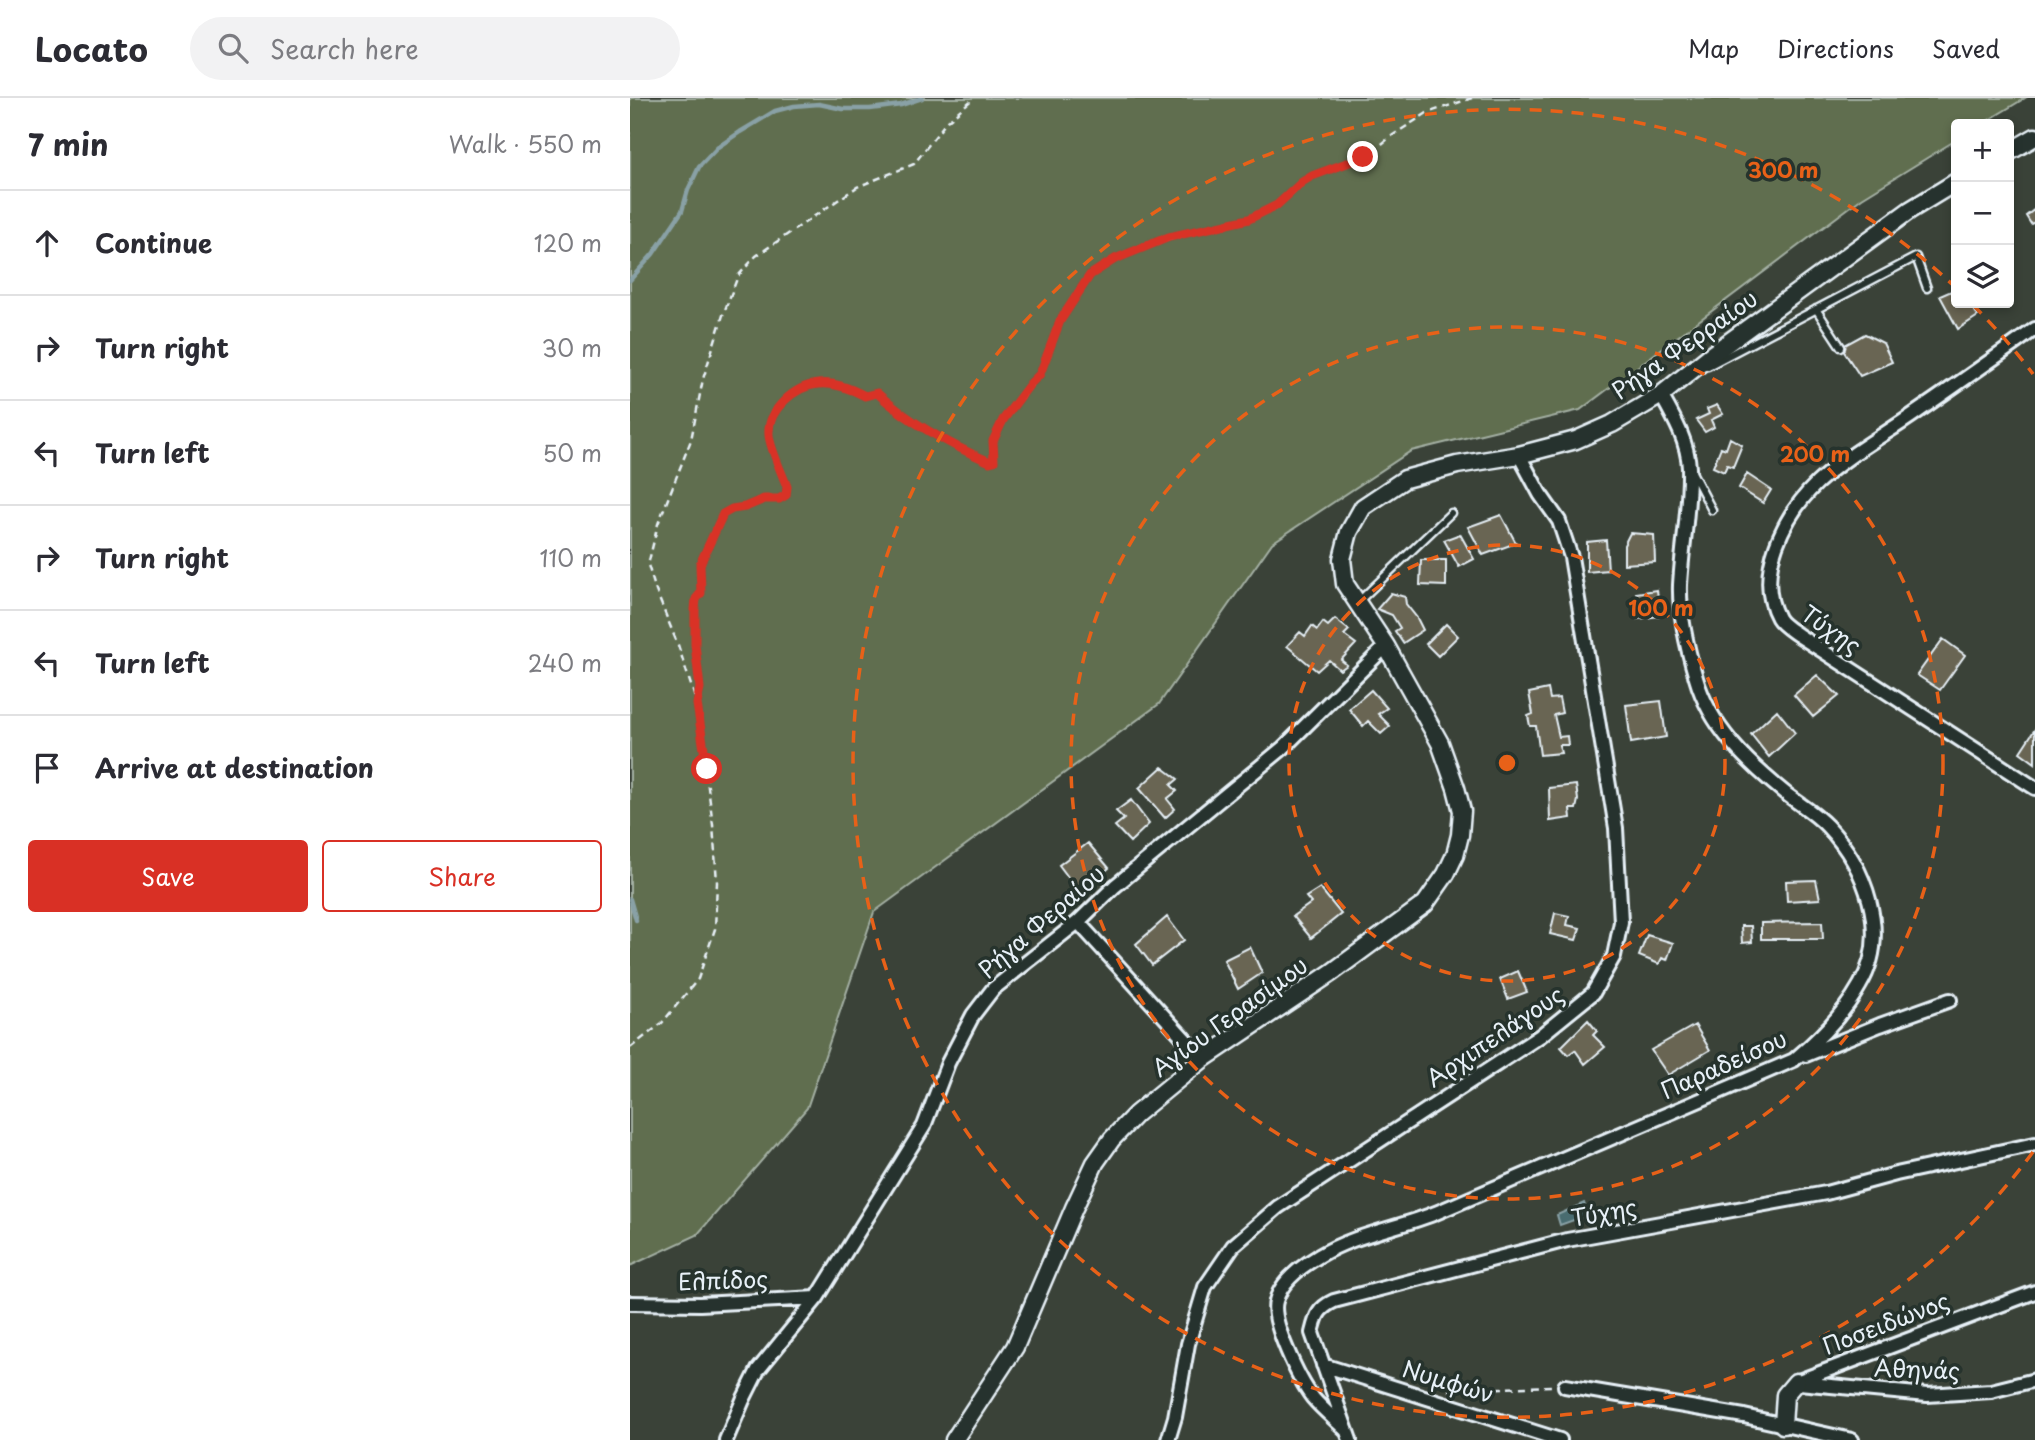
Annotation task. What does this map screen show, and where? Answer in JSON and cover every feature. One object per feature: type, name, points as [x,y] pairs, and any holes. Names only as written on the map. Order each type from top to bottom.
[{"type":"street","points":[[2014,149],[2035,137]]},
{"type":"street","name":"Ρήγα Φερραίου","points":[[1386,646],[1345,584],[1342,559],[1349,532],[1363,507],[1405,479],[1576,440],[1612,424],[1661,395],[1910,210],[1951,185]]},
{"type":"street","name":"Τύχης","points":[[2035,329],[1858,450],[1815,485],[1780,537],[1770,563],[1768,578],[1770,598],[1779,620],[2035,789]]},
{"type":"street","name":"Παραδείσου","points":[[1349,1435],[1314,1398],[1299,1377],[1283,1340],[1275,1311],[1276,1300],[1284,1283],[1333,1249],[1425,1217],[1794,1060],[1814,1043],[1843,1010],[1861,984],[1869,965],[1873,921],[1869,899],[1860,871],[1844,845],[1825,823],[1785,793],[1732,745],[1716,723],[1699,689],[1681,610],[1680,585],[1689,467],[1678,425],[1661,395]]},
{"type":"street","name":"Αρχιπελάγους","points":[[1168,1440],[1175,1417],[1188,1344],[1205,1287],[1233,1246],[1278,1207],[1540,1036],[1593,993],[1614,957],[1621,922],[1616,828],[1571,557],[1559,521],[1540,494],[1519,455]]},
{"type":"street","name":"Ρήγα Φεραίου","points":[[726,1440],[758,1370],[817,1298],[924,1126],[948,1063],[973,1015],[993,989],[1078,922],[1115,886],[1283,748],[1386,646]]},
{"type":"street","name":"Αγίου Γερασίμου","points":[[954,1440],[1014,1347],[1095,1163],[1112,1139],[1136,1114],[1203,1059],[1418,910],[1438,887],[1455,855],[1462,811],[1440,743],[1386,646]]},
{"type":"street","points":[[1078,922],[1203,1059]]},
{"type":"street","points":[[1794,1060],[1950,1000]]},
{"type":"street","name":"Τύχης","points":[[1349,1435],[1312,1333],[1316,1317],[1323,1306],[1334,1301],[1567,1240],[1826,1194],[1896,1174],[2035,1144]]},
{"type":"street","name":"Ποσειδώνος","points":[[1796,1382],[2035,1292]]},
{"type":"street","name":"Ελπίδος","points":[[630,1303],[700,1304],[817,1298]]},
{"type":"street","name":"Νυμφών","points":[[1323,1365],[1560,1440]]},
{"type":"street","name":"Αθηνάς","points":[[1796,1382],[1927,1395],[1991,1391],[2035,1380]]},
{"type":"street","points":[[1783,1425],[1785,1395],[1796,1382]]},
{"type":"street","points":[[1565,1386],[1744,1416],[1852,1440]]},
{"type":"lane","points":[[1675,383],[1916,257],[1927,288]]},
{"type":"lane","points":[[1816,309],[1841,347]]},
{"type":"lane","points":[[1689,467],[1712,510]]},
{"type":"lane","points":[[1356,603],[1451,513]]},
{"type":"path","points":[[630,1048],[662,1023],[698,979],[715,929],[717,882],[713,825],[697,704],[648,565],[658,524],[691,440],[703,379],[738,276],[756,256],[857,187],[915,164],[947,121],[974,98]]},
{"type":"path","points":[[697,704],[700,688],[695,644],[695,610],[696,599],[701,593],[700,564],[723,514],[764,499],[779,499],[786,495],[787,487],[769,435],[777,409],[787,398],[819,384],[846,387],[865,396],[877,393],[935,436],[990,462],[994,461],[993,441],[1003,420],[1040,374],[1060,321],[1090,275],[1115,259],[1169,237],[1249,219],[1277,205],[1312,176],[1373,151],[1392,135],[1427,113],[1472,98]]},
{"type":"path","points":[[1443,1391],[1565,1386]]},
{"type":"green space","points":[[630,98],[2025,98],[1990,119],[1951,119],[1951,143],[1862,198],[1580,410],[1411,451],[1272,543],[1159,704],[874,912],[807,1108],[697,1235],[630,1266]]},
{"type":"water","points":[[1584,1203],[1588,1215],[1560,1225],[1557,1215]]},
{"type":"building","points":[[2035,209],[2035,222],[2031,224],[2026,216]]},
{"type":"building","points":[[1951,291],[1951,308],[1973,308],[1978,316],[1958,329],[1940,296]]},
{"type":"building","points":[[1865,334],[1883,343],[1892,362],[1860,376],[1841,347]]},
{"type":"building","points":[[1717,405],[1723,414],[1711,420],[1714,427],[1705,432],[1696,420],[1709,414],[1707,409]]},
{"type":"building","points":[[1730,438],[1742,445],[1733,467],[1727,465],[1724,472],[1713,467],[1721,447],[1726,449]]},
{"type":"building","points":[[1747,474],[1771,490],[1763,503],[1739,488]]},
{"type":"building","points":[[1501,515],[1516,543],[1483,555],[1468,527]]},
{"type":"building","points":[[1630,533],[1654,535],[1655,562],[1624,564],[1624,545]]},
{"type":"building","points":[[1460,534],[1474,559],[1459,567],[1444,540]]},
{"type":"building","points":[[1606,540],[1608,570],[1587,572],[1587,542]]},
{"type":"building","points":[[1421,560],[1446,560],[1446,586],[1420,585]]},
{"type":"building","points":[[1657,590],[1660,616],[1637,619],[1636,593]]},
{"type":"building","points":[[1391,593],[1405,597],[1406,604],[1423,630],[1403,643],[1395,631],[1400,628],[1392,615],[1377,609]]},
{"type":"building","points":[[1335,619],[1349,630],[1344,635],[1356,644],[1341,660],[1347,665],[1340,670],[1329,660],[1317,671],[1287,646],[1300,632],[1305,636],[1312,626],[1317,630],[1323,622],[1328,626]]},
{"type":"building","points":[[1446,624],[1458,636],[1438,656],[1426,644]]},
{"type":"building","points":[[1943,639],[1965,655],[1940,690],[1917,675]]},
{"type":"building","points":[[1817,675],[1839,696],[1813,717],[1794,695]]},
{"type":"building","points":[[1548,689],[1550,699],[1559,698],[1562,713],[1554,715],[1559,737],[1567,736],[1568,745],[1559,745],[1561,753],[1540,755],[1536,726],[1530,726],[1528,716],[1533,714],[1529,693]]},
{"type":"building","points":[[1371,690],[1387,708],[1378,714],[1390,726],[1381,734],[1368,721],[1363,726],[1349,709]]},
{"type":"building","points":[[1661,701],[1666,737],[1631,743],[1626,705]]},
{"type":"building","points":[[1777,710],[1795,733],[1769,757],[1751,734]]},
{"type":"building","points":[[2035,729],[2035,763],[2020,752]]},
{"type":"building","points":[[1162,767],[1178,779],[1171,785],[1177,791],[1167,799],[1175,809],[1165,818],[1139,788]]},
{"type":"building","points":[[1576,785],[1578,800],[1576,809],[1570,809],[1571,818],[1550,821],[1549,788]]},
{"type":"building","points":[[1131,800],[1149,824],[1130,842],[1115,826],[1124,819],[1116,811]]},
{"type":"building","points":[[1088,843],[1109,868],[1080,893],[1059,865]]},
{"type":"building","points":[[1816,880],[1820,899],[1787,901],[1786,881]]},
{"type":"building","points":[[1320,888],[1341,914],[1311,938],[1293,916],[1311,903],[1306,897]]},
{"type":"building","points":[[1555,913],[1569,916],[1567,925],[1580,928],[1576,940],[1550,934]]},
{"type":"building","points":[[1167,917],[1184,940],[1152,965],[1136,944]]},
{"type":"building","points":[[1822,922],[1823,939],[1761,939],[1761,923]]},
{"type":"building","points":[[1741,926],[1751,926],[1752,942],[1742,943]]},
{"type":"building","points":[[1647,935],[1673,943],[1667,960],[1662,958],[1659,964],[1639,956]]},
{"type":"building","points":[[1250,947],[1262,973],[1238,989],[1224,960]]},
{"type":"building","points":[[1518,971],[1527,992],[1508,999],[1500,979]]},
{"type":"building","points":[[1588,1020],[1597,1031],[1593,1035],[1605,1047],[1585,1064],[1575,1050],[1568,1055],[1561,1047]]},
{"type":"building","points":[[1695,1025],[1710,1050],[1668,1075],[1651,1050]]},
{"type":"waterway","points":[[630,280],[653,254],[682,211],[699,167],[718,147],[740,132],[775,111],[794,106],[819,104],[843,109],[870,109],[901,105],[922,98]]},
{"type":"waterway","points":[[630,899],[636,920]]},
{"type":"route","points":[[707,769],[697,704],[700,688],[695,644],[695,610],[696,599],[701,593],[700,564],[723,514],[764,499],[779,499],[786,495],[787,487],[769,435],[777,409],[787,398],[809,386],[819,384],[846,387],[865,396],[877,393],[935,436],[990,462],[994,461],[993,441],[1003,420],[1040,374],[1060,321],[1090,275],[1115,259],[1169,237],[1249,219],[1277,205],[1312,176],[1363,157]]}]
